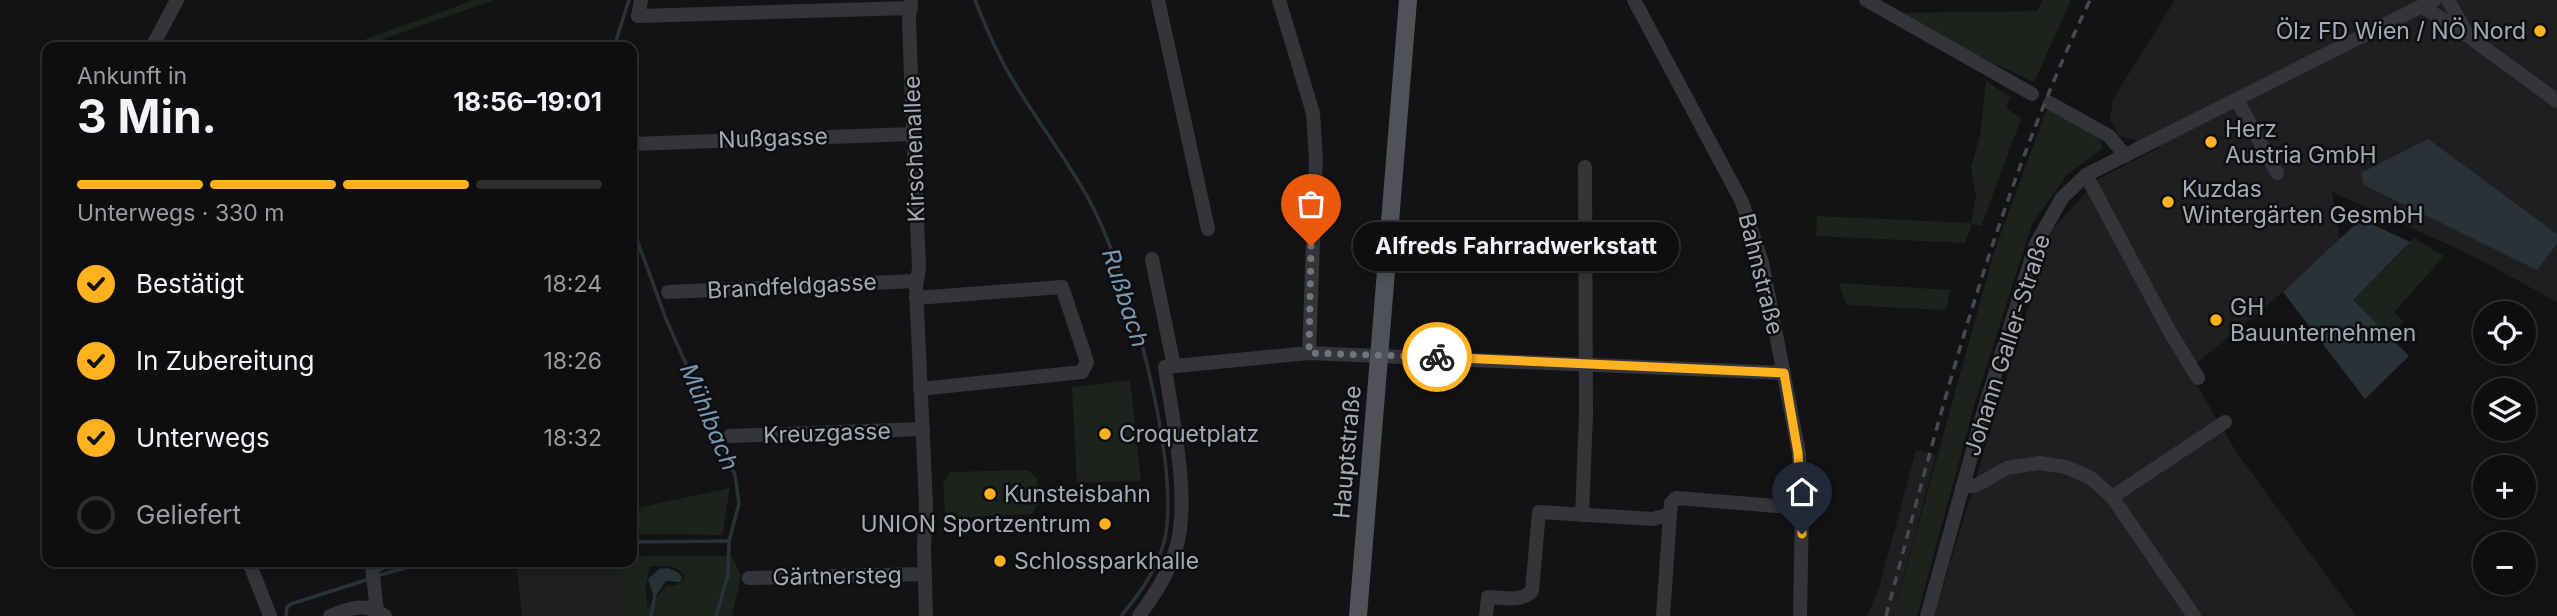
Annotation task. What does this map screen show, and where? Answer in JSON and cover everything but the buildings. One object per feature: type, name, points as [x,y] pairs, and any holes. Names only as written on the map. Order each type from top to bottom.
[{"type":"main road","name":"Hauptstraße","points":[[1358,616],[1408,0]]},
{"type":"street","points":[[155,42],[177,0]]},
{"type":"street","points":[[641,0],[638,16],[911,4]]},
{"type":"street","points":[[1158,0],[1209,229]]},
{"type":"street","points":[[1279,0],[1313,113],[1315,158],[1309,353]]},
{"type":"street","name":"Bahnstraße","points":[[1634,0],[1742,202],[1762,262],[1797,444],[1802,508],[1800,616]]},
{"type":"street","points":[[1866,0],[2032,94]]},
{"type":"street","points":[[2448,0],[2461,26],[2471,38]]},
{"type":"street","points":[[2428,3],[2557,101]]},
{"type":"street","name":"Johann Galler-Straße","points":[[1927,616],[1962,486],[2036,244],[2062,198],[2086,176],[2428,3]]},
{"type":"street","name":"Kirschenallee","points":[[911,4],[919,254],[916,298],[926,505],[926,616]]},
{"type":"street","points":[[2237,100],[2277,173]]},
{"type":"street","points":[[2050,103],[2109,136],[2126,156]]},
{"type":"street","name":"Nußgasse","points":[[637,144],[914,134]]},
{"type":"street","points":[[1582,514],[1586,414],[1586,167]]},
{"type":"street","points":[[2086,176],[2170,332],[2198,378]]},
{"type":"street","points":[[1139,616],[1168,570],[1180,528],[1180,477],[1170,366],[1152,259]]},
{"type":"street","name":"Brandfeldgasse","points":[[668,292],[916,281]]},
{"type":"street","points":[[916,298],[1062,287],[1087,362],[1082,372],[920,389]]},
{"type":"street","points":[[1170,366],[1309,353],[1784,373]]},
{"type":"street","points":[[2112,497],[2225,422]]},
{"type":"street","name":"Kreuzgasse","points":[[730,436],[923,429]]},
{"type":"street","name":"Johann Galler-Straße","points":[[1962,486],[1977,485],[1992,475],[2025,464],[2054,464],[2091,478],[2112,497],[2194,616]]},
{"type":"street","points":[[1663,616],[1671,503],[1676,498],[1802,508]]},
{"type":"street","points":[[1486,616],[1488,597],[1520,598],[1532,592],[1539,512],[1653,519],[1670,513]]},
{"type":"street","points":[[251,567],[270,616]]},
{"type":"street","points":[[330,616],[356,606],[381,613],[371,573],[372,567]]},
{"type":"street","name":"Gärtnersteg","points":[[749,578],[925,574]]},
{"type":"shaded area","points":[[474,0],[494,0],[375,42],[358,42]]},
{"type":"shaded area","points":[[2042,0],[2071,0],[2034,82],[1959,47],[1896,13],[2037,11]]},
{"type":"shaded area","points":[[2175,0],[2557,0],[2557,302],[2471,255],[2332,192],[2340,241],[2261,311],[2188,370],[2237,453],[2356,616],[1934,616],[2051,231],[2098,179],[2160,147],[2119,136],[2110,119],[2113,99]]},
{"type":"shaded area","points":[[1986,81],[2010,97],[2006,108],[2021,119],[1981,226],[1972,224],[1965,243],[1816,236],[1817,216],[1971,223],[1976,196],[1971,168],[1980,135]]},
{"type":"shaded area","points":[[2048,106],[2098,137],[2103,148],[2066,176],[2032,224],[1976,399],[1917,616],[1893,616],[1994,252]]},
{"type":"shaded area","points":[[2428,139],[2557,234],[2557,244],[2537,270],[2364,185],[2361,173]]},
{"type":"shaded area","points":[[2361,219],[2410,242],[2353,300],[2409,356],[2365,399],[2283,292]]},
{"type":"shaded area","points":[[2414,238],[2444,256],[2394,312],[2403,322],[2389,336],[2353,300]]},
{"type":"shaded area","points":[[1839,283],[1950,290],[1946,310],[1846,305]]},
{"type":"shaded area","name":"Croquetplatz","points":[[1130,380],[1141,481],[1077,483],[1072,387]]},
{"type":"shaded area","points":[[1916,450],[1936,455],[1893,616],[1867,616],[1879,588]]},
{"type":"shaded area","name":"Kunsteisbahn","points":[[1028,470],[1037,478],[1038,504],[1032,514],[956,518],[945,512],[943,483],[950,472]]},
{"type":"shaded area","points":[[730,488],[722,535],[637,534],[637,508]]},
{"type":"shaded area","points":[[637,556],[732,556],[741,576],[732,616],[623,616],[618,567],[637,567]],"holes":[[[650,566],[674,568],[685,576],[678,584],[667,585],[648,608],[645,589]]]},
{"type":"shaded area","points":[[517,567],[618,567],[623,616],[522,616]]},
{"type":"shaded area","points":[[667,568],[678,572],[682,577],[680,582],[666,581],[657,594],[653,594],[648,579],[659,569]]},
{"type":"waterway","name":"Mühlbach","points":[[616,42],[629,0]]},
{"type":"waterway","name":"Rußbach","points":[[975,0],[1008,72],[1088,198],[1119,270],[1147,365],[1165,462],[1168,504],[1165,538],[1148,579],[1121,616]]},
{"type":"waterway","name":"Mühlbach","points":[[637,240],[666,319],[735,475],[739,504],[729,541],[728,575],[716,616]]},
{"type":"waterway","points":[[637,542],[728,541]]},
{"type":"waterway","points":[[376,576],[409,567]]},
{"type":"waterway","points":[[286,616],[287,607],[291,604],[369,579]]},
{"type":"waterway","points":[[651,616],[655,594]]},
{"type":"railway","points":[[1886,616],[1950,381],[1999,226],[2026,150],[2090,0]]},
{"type":"way so far","points":[[1311,246],[1309,353],[1437,357]]},
{"type":"place","name":"Ölz FD Wien / NÖ Nord","points":[[2540,31]]},
{"type":"place","name":"Herz Austria GmbH","points":[[2211,142]]},
{"type":"place","name":"Kuzdas Wintergärten GesmbH","points":[[2168,202]]},
{"type":"place","name":"Alfreds Fahrradwerkstatt","points":[[1311,246]]},
{"type":"place","name":"GH Bauunternehmen","points":[[2216,320]]},
{"type":"place","name":"Croquetplatz","points":[[1105,434]]},
{"type":"place","name":"Kunsteisbahn","points":[[990,494]]},
{"type":"place","name":"UNION Sportzentrum","points":[[1105,524]]},
{"type":"place","name":"Schlossparkhalle","points":[[1000,561]]},
{"type":"route","points":[[1437,357],[1784,373],[1796,435],[1802,534]]}]
